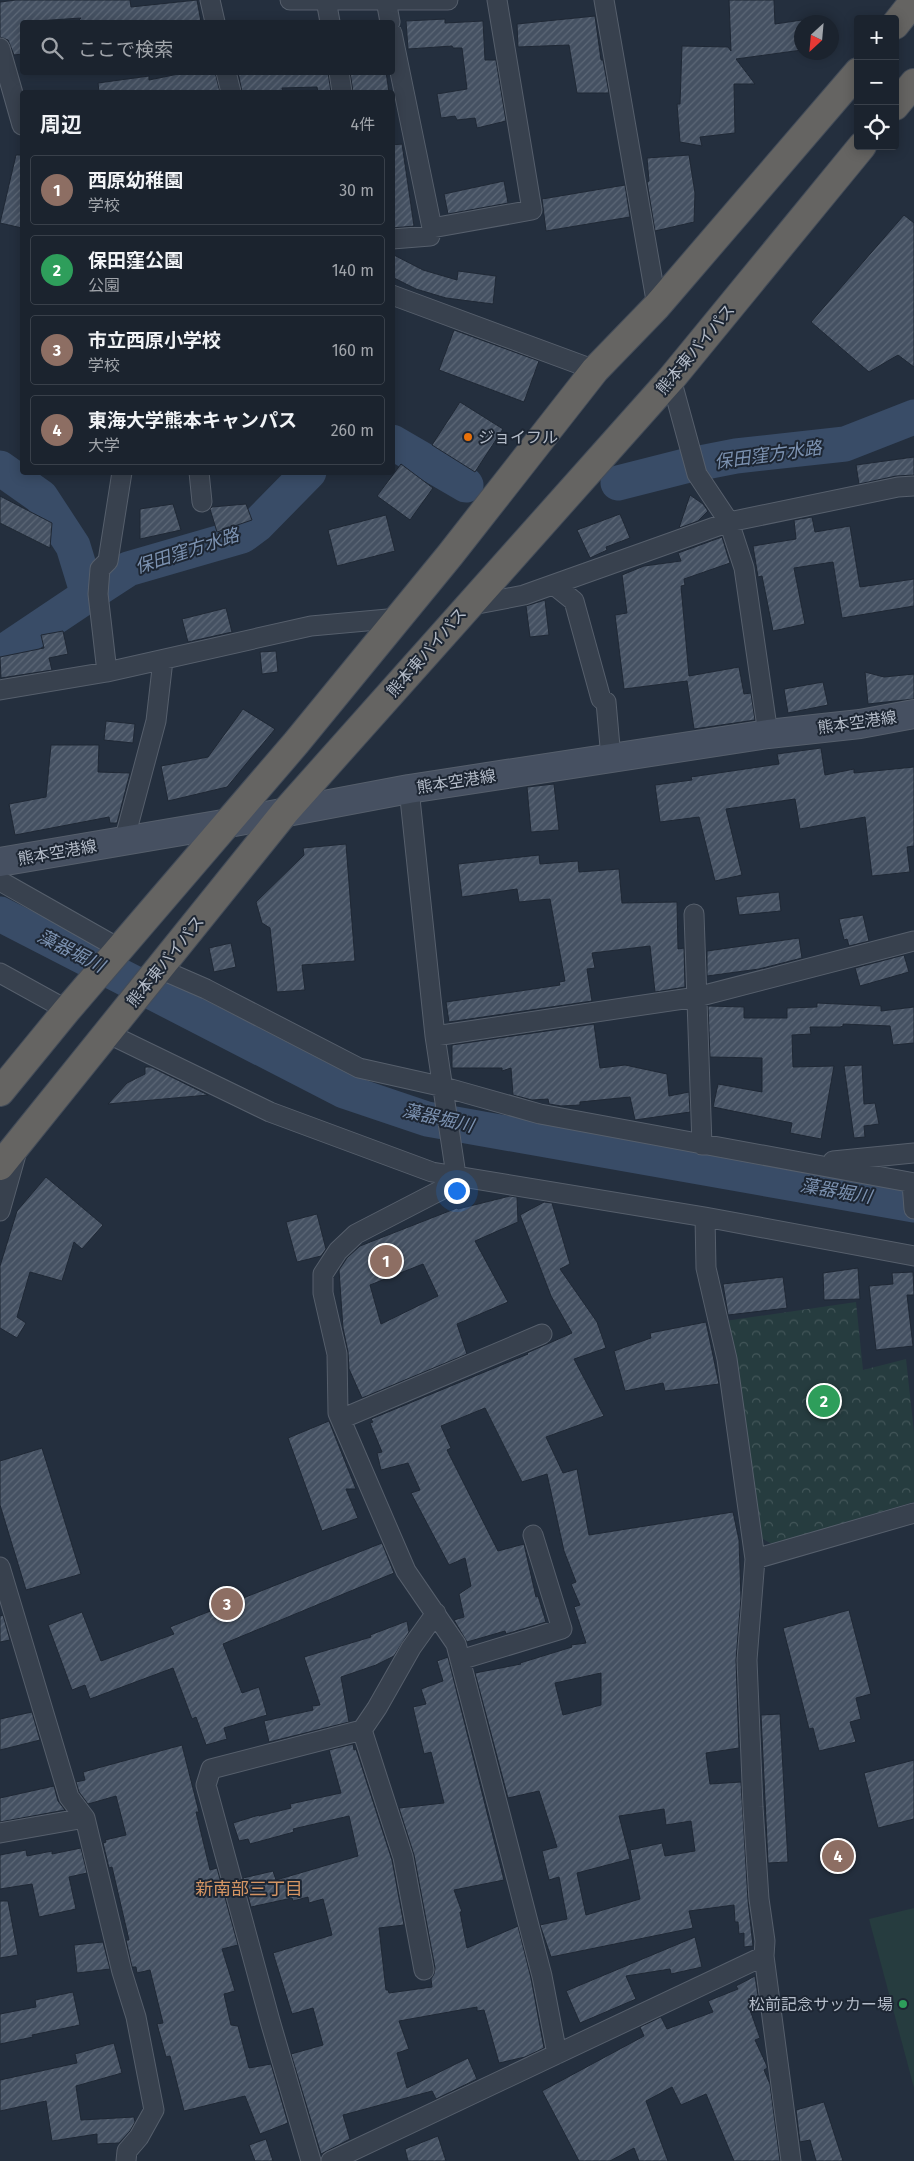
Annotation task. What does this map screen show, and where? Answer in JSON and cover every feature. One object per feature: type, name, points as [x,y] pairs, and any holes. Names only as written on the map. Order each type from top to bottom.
[{"type":"highway","points":[[899,20],[914,1]]},
{"type":"highway","points":[[0,1092],[66,1010],[229,823],[399,618],[595,370],[657,306],[854,77]]},
{"type":"highway","points":[[896,105],[914,83]]},
{"type":"highway","name":"熊本東バイパス","points":[[0,1166],[285,812],[466,606],[672,378],[859,150]]},
{"type":"main road","name":"熊本空港線","points":[[0,862],[229,823],[409,788],[768,734],[860,724],[914,714]]},
{"type":"street","points":[[210,0],[215,20]]},
{"type":"street","points":[[290,0],[448,0]]},
{"type":"street","points":[[386,0],[390,20]]},
{"type":"street","points":[[432,228],[532,210],[496,0]]},
{"type":"street","points":[[604,0],[657,306]]},
{"type":"street","points":[[326,1],[330,20]]},
{"type":"street","points":[[0,48],[20,118]]},
{"type":"street","points":[[395,48],[432,228],[430,236],[395,240]]},
{"type":"street","points":[[227,75],[230,90]]},
{"type":"street","points":[[339,75],[342,90]]},
{"type":"street","points":[[395,297],[595,370]]},
{"type":"street","points":[[672,378],[697,474],[729,522],[744,568],[768,734]]},
{"type":"street","points":[[107,672],[98,594],[100,569],[108,561],[122,475]]},
{"type":"street","points":[[199,475],[202,502]]},
{"type":"street","points":[[466,606],[524,595],[729,522],[898,487],[914,486]]},
{"type":"street","points":[[554,585],[574,601],[601,699],[606,702],[611,758]]},
{"type":"street","points":[[0,690],[107,672],[311,626],[399,618]]},
{"type":"street","points":[[124,841],[156,721],[163,660]]},
{"type":"street","points":[[409,788],[436,1036],[445,1094],[451,1174],[443,1189],[356,1234],[338,1251],[323,1274],[323,1293],[337,1354],[338,1413],[406,1571],[456,1644],[542,1976],[557,2054]]},
{"type":"street","points":[[0,881],[120,949]]},
{"type":"street","points":[[694,914],[702,1145]]},
{"type":"street","points":[[436,1036],[697,998],[914,941]]},
{"type":"street","points":[[160,968],[206,989],[359,1068],[445,1094],[702,1145],[811,1163],[913,1192]]},
{"type":"street","points":[[0,973],[66,1010]]},
{"type":"street","points":[[107,1033],[270,1112],[432,1172],[704,1217],[914,1256]]},
{"type":"street","points":[[0,1211],[19,1143]]},
{"type":"street","points":[[811,1163],[914,1154]]},
{"type":"street","points":[[704,1217],[706,1268],[727,1359],[755,1559],[747,1660],[752,1807],[759,1898],[765,1941],[764,1956],[791,2161]]},
{"type":"street","points":[[341,1419],[542,1334]]},
{"type":"street","points":[[755,1559],[914,1513]]},
{"type":"street","points":[[460,1660],[562,1629],[533,1535]]},
{"type":"street","points":[[0,1567],[69,1797],[85,1818],[122,1972],[136,2017],[154,2110],[139,2138],[127,2151],[126,2161]]},
{"type":"street","points":[[311,2161],[270,2021],[206,1785],[211,1768],[362,1730],[377,1708],[411,1648],[436,1613]]},
{"type":"street","points":[[362,1730],[403,1857],[424,1970]]},
{"type":"street","points":[[0,1833],[85,1818]]},
{"type":"street","points":[[331,2161],[364,2154],[557,2054],[764,1956]]},
{"type":"green space","points":[[856,1302],[863,1370],[906,1359],[914,1432],[914,1502],[772,1544],[759,1537],[725,1321]]},
{"type":"green space","name":"松前記念サッカー場","points":[[914,1908],[914,2088],[869,1919]]},
{"type":"building","points":[[16,0],[130,0],[131,7],[197,0],[201,20],[79,20],[81,18],[20,20],[20,54],[14,55],[8,40],[0,37],[0,2]]},
{"type":"building","points":[[729,0],[774,0],[775,24],[794,21],[794,51],[736,59],[755,84],[734,84],[735,133],[700,137],[702,146],[680,142],[677,104],[680,104],[682,46],[728,47],[731,51]]},
{"type":"building","points":[[595,16],[601,60],[603,60],[609,93],[577,93],[569,45],[518,47],[517,24]]},
{"type":"building","points":[[445,19],[445,23],[483,21],[485,60],[496,60],[506,121],[477,128],[475,118],[457,120],[455,116],[441,118],[437,94],[467,89],[462,48],[453,48],[452,46],[408,49],[406,21]]},
{"type":"building","points":[[173,75],[216,75],[220,90],[99,90],[98,83],[149,76],[149,80]]},
{"type":"building","points":[[239,75],[328,75],[331,90],[318,90],[317,87],[282,88],[282,90],[242,90]]},
{"type":"building","points":[[350,75],[386,75],[389,90],[353,90]]},
{"type":"building","points":[[402,144],[414,226],[395,228],[395,145]]},
{"type":"building","points":[[16,155],[20,155],[20,228],[0,223]]},
{"type":"building","points":[[689,155],[695,193],[694,222],[655,231],[647,182],[649,181],[647,158]]},
{"type":"building","points":[[504,181],[508,203],[448,214],[444,194]]},
{"type":"building","points":[[625,185],[630,217],[546,231],[542,199]]},
{"type":"building","points":[[904,215],[914,223],[914,367],[898,355],[869,372],[811,322]]},
{"type":"building","points":[[395,256],[423,270],[457,280],[458,271],[496,276],[493,304],[446,298],[416,289],[395,278]]},
{"type":"building","points":[[454,330],[539,361],[524,402],[439,370]]},
{"type":"building","name":"ジョイフル","points":[[460,402],[503,429],[475,472],[432,445]]},
{"type":"building","points":[[914,457],[914,475],[896,476],[859,484],[856,465]]},
{"type":"building","points":[[401,464],[433,488],[410,520],[377,496],[393,475],[395,475]]},
{"type":"building","points":[[690,495],[703,504],[708,511],[698,521],[679,528]]},
{"type":"building","points":[[0,496],[52,523],[50,548],[0,523]]},
{"type":"building","points":[[173,504],[181,530],[140,539],[140,509]]},
{"type":"building","points":[[246,504],[252,520],[217,532],[210,509],[212,507]]},
{"type":"building","points":[[620,514],[630,538],[606,547],[607,550],[590,558],[577,530]]},
{"type":"building","points":[[386,515],[395,551],[337,566],[328,530]]},
{"type":"building","points":[[812,517],[815,532],[850,526],[860,587],[914,579],[914,606],[842,618],[833,562],[794,568],[805,624],[773,631],[762,576],[758,577],[753,546],[796,539],[794,520]]},
{"type":"building","points":[[722,537],[730,563],[684,579],[685,585],[681,586],[689,676],[739,667],[744,694],[751,693],[755,720],[694,729],[687,681],[624,689],[615,615],[627,613],[622,575],[644,566],[681,561],[678,553]]},
{"type":"building","points":[[545,600],[549,635],[530,637],[526,606]]},
{"type":"building","points":[[226,608],[232,632],[188,642],[182,619]]},
{"type":"building","points":[[63,631],[68,654],[49,658],[52,670],[1,678],[0,657],[44,648],[41,635]]},
{"type":"building","points":[[276,651],[278,672],[262,674],[260,652]]},
{"type":"building","points":[[865,672],[884,677],[914,674],[914,699],[868,704]]},
{"type":"building","points":[[823,682],[828,705],[788,713],[784,689]]},
{"type":"building","points":[[243,709],[275,729],[227,787],[168,801],[161,766],[208,757]]},
{"type":"building","points":[[106,721],[135,724],[133,743],[104,740]]},
{"type":"building","points":[[51,745],[99,745],[98,772],[130,773],[117,823],[110,823],[109,817],[15,835],[9,804],[46,797]]},
{"type":"building","points":[[821,748],[825,775],[854,769],[854,773],[914,767],[914,846],[907,847],[910,872],[872,876],[865,817],[800,829],[795,799],[726,809],[742,875],[715,881],[699,817],[660,822],[655,785],[692,780],[691,777],[779,764],[777,754]]},
{"type":"building","points":[[554,784],[559,830],[531,832],[527,787]]},
{"type":"building","points":[[346,844],[355,961],[302,965],[305,990],[277,992],[270,928],[262,923],[256,902],[304,855],[303,848]]},
{"type":"building","points":[[539,855],[540,864],[578,861],[579,872],[619,869],[622,903],[677,902],[678,949],[684,948],[685,987],[655,992],[650,946],[592,953],[595,968],[587,969],[592,1001],[449,1022],[446,1002],[560,985],[559,982],[565,981],[550,899],[519,902],[517,889],[462,897],[458,864]]},
{"type":"building","points":[[779,892],[781,911],[739,915],[736,897]]},
{"type":"building","points":[[863,915],[869,941],[849,946],[847,939],[844,940],[839,919]]},
{"type":"building","points":[[799,938],[802,958],[759,969],[707,976],[707,951]]},
{"type":"building","points":[[231,943],[236,967],[214,972],[209,948]]},
{"type":"building","points":[[904,955],[909,972],[860,986],[855,968]]},
{"type":"building","points":[[817,1003],[881,1006],[881,1011],[914,1007],[914,1043],[893,1045],[890,1026],[843,1024],[840,1027],[810,1027],[811,1034],[792,1035],[793,1067],[834,1066],[821,1139],[790,1133],[792,1123],[713,1107],[718,1084],[762,1092],[762,1058],[710,1057],[708,1006],[744,1007],[744,1018],[787,1018],[787,1008],[817,1007]]},
{"type":"building","points":[[594,1024],[600,1068],[625,1065],[667,1074],[669,1096],[689,1092],[690,1112],[635,1120],[630,1097],[580,1102],[580,1105],[561,1106],[549,1104],[548,1099],[532,1100],[513,1095],[511,1068],[502,1071],[502,1068],[452,1068],[452,1045]]},
{"type":"building","points":[[862,1065],[864,1104],[875,1103],[879,1124],[864,1126],[865,1137],[854,1138],[844,1066]]},
{"type":"building","points":[[145,1067],[151,1067],[208,1095],[108,1104],[127,1083],[145,1074]]},
{"type":"building","points":[[46,1177],[103,1225],[82,1249],[74,1242],[62,1281],[30,1272],[17,1317],[26,1323],[17,1338],[0,1328],[0,1266],[17,1211]]},
{"type":"building","points":[[510,1196],[517,1197],[518,1222],[475,1241],[508,1302],[457,1324],[467,1354],[362,1398],[349,1369],[343,1328],[339,1270],[347,1258],[360,1246],[458,1209]],"holes":[[[423,1264],[438,1296],[381,1324],[370,1285]]]},
{"type":"building","points":[[544,1202],[552,1203],[570,1264],[560,1269],[597,1322],[606,1348],[574,1359],[604,1416],[546,1437],[563,1473],[577,1469],[589,1535],[733,1512],[739,1540],[741,1598],[736,1660],[739,1748],[706,1753],[710,1784],[741,1782],[748,1900],[753,1946],[744,1947],[744,1933],[739,1934],[738,1922],[735,1922],[734,1905],[689,1911],[693,1928],[551,1957],[540,1925],[567,1919],[559,1877],[549,1880],[542,1851],[557,1847],[539,1791],[508,1798],[475,1673],[521,1664],[572,1647],[571,1645],[586,1643],[574,1607],[580,1605],[571,1584],[576,1582],[564,1551],[547,1474],[522,1482],[485,1408],[441,1426],[451,1448],[447,1450],[498,1551],[524,1544],[536,1597],[538,1596],[546,1622],[506,1634],[505,1631],[467,1642],[454,1620],[464,1617],[459,1594],[471,1586],[465,1558],[449,1565],[411,1493],[420,1490],[408,1463],[381,1470],[377,1453],[382,1452],[370,1423],[373,1422],[371,1419],[528,1354],[572,1333],[551,1296],[520,1215]],"holes":[[[601,1673],[601,1705],[563,1715],[555,1683]],[[664,1809],[666,1825],[691,1821],[695,1851],[665,1856],[662,1843],[630,1850],[640,1899],[586,1915],[577,1873],[630,1859],[619,1816]]]},
{"type":"building","points":[[317,1214],[326,1249],[321,1256],[297,1262],[286,1222]]},
{"type":"building","points":[[858,1268],[860,1299],[824,1300],[823,1273]]},
{"type":"building","points":[[913,1272],[914,1295],[907,1295],[913,1346],[876,1350],[869,1286],[893,1284],[892,1273]]},
{"type":"building","points":[[783,1277],[787,1308],[728,1315],[723,1284]]},
{"type":"building","points":[[706,1322],[719,1384],[665,1391],[663,1383],[625,1391],[614,1351],[651,1338],[650,1333]]},
{"type":"building","points":[[329,1421],[356,1489],[346,1489],[358,1518],[322,1531],[288,1438]]},
{"type":"building","points":[[42,1448],[81,1574],[26,1590],[0,1505],[0,1461]]},
{"type":"building","points":[[382,1543],[394,1573],[223,1644],[242,1693],[259,1687],[267,1715],[224,1728],[227,1739],[206,1745],[196,1717],[192,1719],[173,1668],[90,1699],[85,1685],[72,1690],[48,1625],[82,1612],[101,1661],[174,1634],[170,1627]]},
{"type":"building","points":[[849,1610],[871,1694],[856,1698],[861,1719],[850,1722],[856,1742],[819,1751],[813,1728],[809,1729],[783,1628]]},
{"type":"building","points":[[3,1615],[10,1640],[0,1642],[0,1616]]},
{"type":"building","points":[[407,1621],[409,1632],[394,1656],[376,1665],[341,1677],[349,1722],[269,1742],[264,1721],[313,1710],[312,1706],[320,1705],[304,1657],[371,1637],[370,1635]]},
{"type":"building","points":[[448,1657],[504,1880],[454,1890],[462,1912],[460,1912],[467,1948],[518,1926],[531,1978],[544,2048],[525,2057],[499,2063],[484,2010],[477,2011],[477,2007],[399,2021],[409,2049],[397,2053],[407,2088],[468,2058],[477,2079],[436,2099],[432,2091],[343,2115],[350,2139],[321,2154],[291,2054],[323,2045],[313,2008],[292,2014],[273,1953],[332,1935],[323,1899],[309,1903],[308,1897],[293,1901],[292,1898],[251,1907],[243,1878],[273,1871],[276,1880],[358,1856],[349,1816],[293,1829],[294,1832],[250,1844],[248,1839],[239,1841],[233,1823],[291,1808],[290,1804],[341,1793],[329,1750],[353,1744],[392,1860],[404,1925],[379,1928],[386,1990],[389,1993],[432,1987],[431,1979],[435,1968],[414,1855],[399,1808],[444,1803],[431,1752],[424,1754],[413,1707],[426,1704],[421,1689],[443,1681],[437,1661]]},
{"type":"building","points":[[32,1712],[40,1740],[0,1750],[0,1719]]},
{"type":"building","points":[[780,1714],[788,1862],[768,1863],[761,1715]]},
{"type":"building","points":[[182,1745],[199,1812],[196,1812],[210,1870],[217,1868],[238,1945],[222,1949],[235,1991],[224,1994],[231,2025],[238,2026],[249,2068],[271,2064],[288,2123],[260,2134],[245,2096],[184,2111],[170,2056],[166,2057],[157,2024],[163,2023],[150,1970],[137,1973],[136,1967],[132,1967],[126,1940],[129,1940],[112,1867],[109,1868],[103,1843],[106,1842],[105,1840],[126,1835],[116,1796],[88,1804],[79,1792],[76,1782],[85,1780],[83,1772]]},
{"type":"building","points":[[914,1760],[914,1819],[878,1828],[864,1773]]},
{"type":"building","points":[[54,1786],[58,1801],[65,1810],[0,1822],[0,1798]]},
{"type":"building","points":[[81,1848],[87,1873],[69,1877],[76,1909],[39,1917],[32,1884],[0,1889],[0,1855],[26,1850],[27,1856],[52,1851],[52,1854]]},
{"type":"building","points":[[0,1901],[8,1901],[18,1955],[0,1958]]},
{"type":"building","points":[[695,1937],[702,1967],[671,1974],[670,1969],[626,1976],[636,1999],[580,2023],[566,1991]]},
{"type":"building","points":[[103,1942],[110,1969],[77,1973],[74,1945]]},
{"type":"building","points":[[755,1976],[759,2002],[749,2007],[760,2038],[755,2040],[767,2066],[764,2070],[770,2084],[780,2161],[734,2161],[706,2094],[681,2105],[672,2087],[646,2101],[668,2161],[639,2161],[634,2148],[610,2161],[579,2161],[542,2091],[644,2036],[640,2027],[661,2017],[667,2029],[713,2012],[708,2001],[738,1989],[736,1986]]},
{"type":"building","points":[[73,1992],[80,2025],[0,2044],[0,2014],[36,2007],[35,2000]]},
{"type":"building","points":[[114,2043],[122,2073],[76,2086],[81,2120],[134,2117],[135,2122],[130,2131],[119,2143],[97,2144],[97,2134],[52,2141],[46,2101],[0,2111],[0,2080],[77,2063],[75,2054]]},
{"type":"building","points":[[824,2102],[843,2161],[816,2161],[810,2140],[800,2142],[796,2110]]},
{"type":"building","points":[[438,2136],[446,2161],[408,2161],[405,2149]]},
{"type":"building","points":[[266,2139],[273,2161],[255,2161],[249,2145]]},
{"type":"waterway","name":"保田窪方水路","points":[[618,483],[685,466],[736,456],[845,444],[914,417]]},
{"type":"waterway","name":"保田窪方水路","points":[[395,444],[466,485]]},
{"type":"waterway","name":"保田窪方水路","points":[[0,468],[41,497],[73,546],[88,595],[128,569],[242,536],[257,525],[306,475]]},
{"type":"waterway","points":[[0,654],[88,595]]},
{"type":"waterway","name":"藻器堀川","points":[[0,914],[344,1091],[427,1119],[914,1205]]},
{"type":"place","name":"ジョイフル","points":[[468,437]]},
{"type":"place","name":"西原幼稚園","points":[[386,1261]]},
{"type":"place","name":"保田窪公園","points":[[824,1401]]},
{"type":"place","name":"市立西原小学校","points":[[227,1604]]},
{"type":"place","name":"東海大学熊本キャンパス","points":[[838,1856]]},
{"type":"place","name":"松前記念サッカー場","points":[[903,2004]]},
{"type":"district","name":"新南部三丁目","points":[[249,1889]]}]
